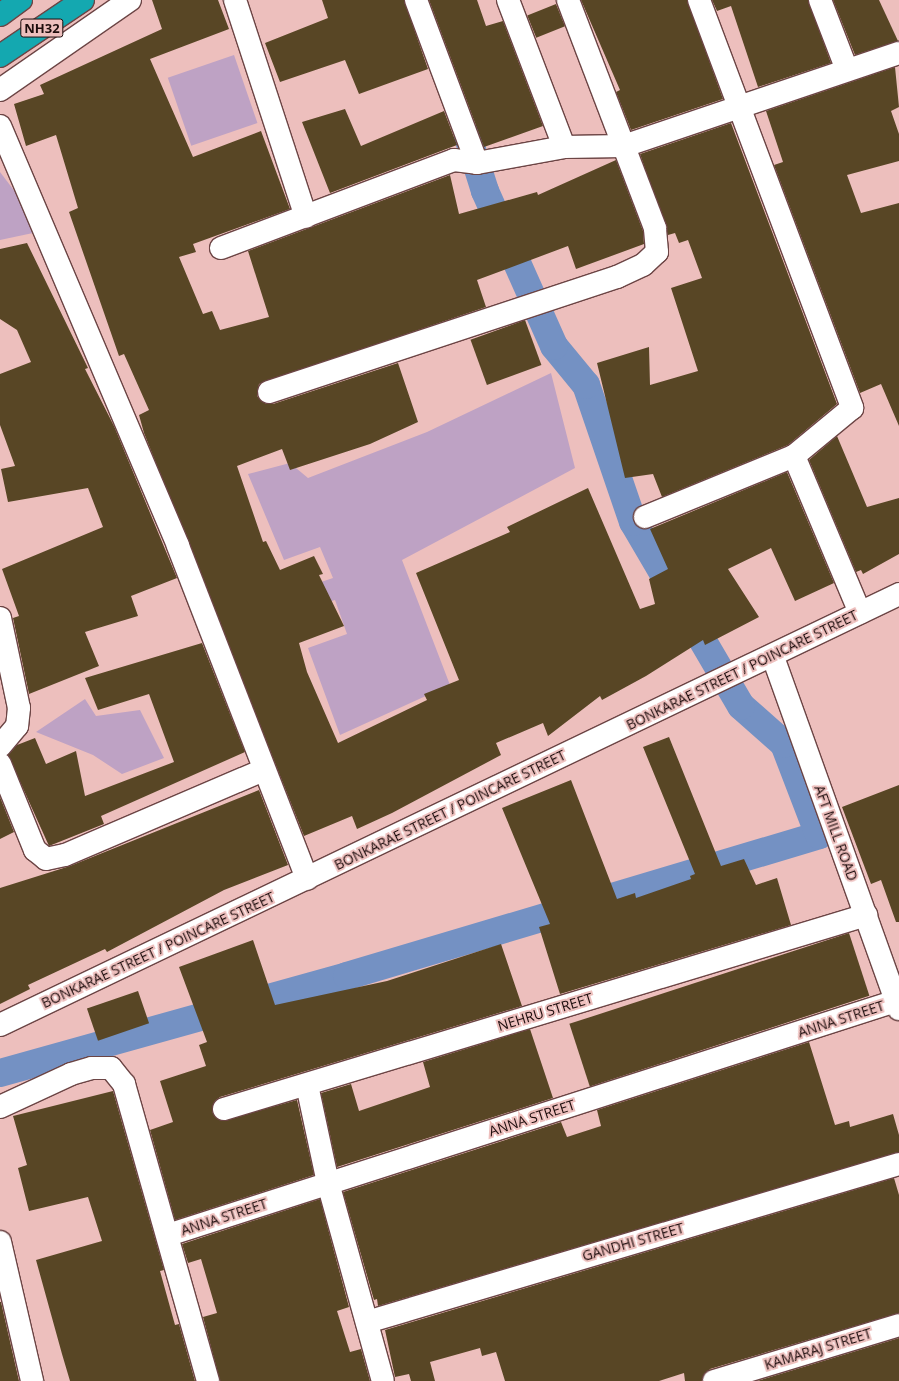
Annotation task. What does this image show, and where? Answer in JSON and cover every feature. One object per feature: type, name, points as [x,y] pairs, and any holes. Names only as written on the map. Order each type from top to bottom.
[{"type":"highway","name":"NH32","points":[[0,15],[21,0]]},
{"type":"highway","name":"NH32","points":[[0,56],[83,0]]},
{"type":"street","points":[[0,64],[5,87],[130,0]]},
{"type":"street","points":[[235,0],[306,217]]},
{"type":"street","points":[[416,0],[477,163]]},
{"type":"street","points":[[508,0],[564,147]]},
{"type":"street","points":[[269,392],[590,287],[643,266],[657,252],[656,228],[568,0]]},
{"type":"street","points":[[645,517],[794,456],[852,408],[699,0]]},
{"type":"street","points":[[820,0],[847,70]]},
{"type":"street","points":[[221,248],[454,160],[477,163],[564,147],[624,146],[739,105],[899,53]]},
{"type":"street","points":[[0,126],[178,546],[263,770],[307,879]]},
{"type":"street","points":[[794,456],[860,613]]},
{"type":"street","name":"BONKARAE STREET / POINCARE STREET","points":[[0,1025],[657,711],[767,660],[899,594]]},
{"type":"street","points":[[0,618],[19,708],[17,726],[0,746]]},
{"type":"street","name":"AFT MILL ROAD","points":[[767,660],[866,914],[898,1005]]},
{"type":"street","points":[[0,764],[35,850],[46,859],[65,855],[263,770]]},
{"type":"street","name":"NEHRU STREET","points":[[224,1109],[866,914]]},
{"type":"street","name":"ANNA STREET","points":[[168,1234],[898,1005]]},
{"type":"street","points":[[0,1107],[71,1074],[111,1068],[124,1084],[168,1234],[208,1381]]},
{"type":"street","points":[[307,1085],[328,1183],[383,1381]]},
{"type":"street","name":"GANDHI STREET","points":[[367,1322],[899,1164]]},
{"type":"street","points":[[0,1242],[32,1381]]},
{"type":"street","name":"KAMARAJ STREET","points":[[714,1381],[899,1325]]},
{"type":"shaded area","points":[[234,55],[257,123],[191,146],[168,78]]},
{"type":"shaded area","points":[[0,172],[19,197],[33,233],[0,240]]},
{"type":"shaded area","points":[[551,373],[575,468],[402,560],[450,685],[340,735],[308,648],[347,634],[335,600],[300,610],[297,590],[333,578],[320,547],[284,560],[248,474],[290,463],[308,478],[427,432]]},
{"type":"shaded area","points":[[85,699],[96,716],[140,710],[164,758],[122,774],[93,755],[36,732]]},
{"type":"building","points":[[152,0],[218,0],[229,29],[150,59],[193,157],[261,131],[290,209],[193,244],[196,252],[179,257],[203,314],[212,311],[220,330],[269,317],[248,251],[450,175],[459,214],[537,192],[538,195],[616,160],[643,231],[644,244],[576,269],[568,246],[477,280],[486,307],[259,384],[257,396],[266,404],[273,404],[398,363],[418,422],[370,444],[290,470],[282,449],[237,466],[263,542],[266,541],[280,570],[314,556],[323,574],[319,575],[344,626],[299,643],[307,672],[338,743],[427,700],[424,694],[459,680],[416,573],[510,532],[507,527],[588,488],[640,609],[655,604],[649,579],[668,569],[650,529],[787,472],[834,583],[795,601],[771,548],[728,569],[759,617],[705,645],[703,640],[646,676],[602,700],[600,696],[548,736],[543,723],[496,743],[501,755],[392,813],[357,829],[352,816],[304,836],[144,433],[139,415],[149,410],[124,354],[119,356],[69,212],[78,208],[56,135],[26,146],[14,104],[44,94],[40,85],[162,29]]},
{"type":"building","points":[[322,0],[404,0],[428,69],[359,94],[345,60],[280,82],[265,43],[328,18]]},
{"type":"building","points":[[429,0],[477,0],[486,26],[503,21],[543,126],[484,147]]},
{"type":"building","points":[[581,0],[687,0],[723,99],[631,130],[616,92],[620,90]]},
{"type":"building","points":[[712,0],[808,0],[831,63],[758,87],[731,6],[717,11]]},
{"type":"building","points":[[833,0],[879,0],[898,41],[855,55]]},
{"type":"building","points":[[556,4],[565,26],[536,38],[527,16]]},
{"type":"building","points":[[895,67],[899,107],[891,111],[899,134],[899,161],[847,175],[861,213],[899,203],[899,426],[881,384],[860,393],[774,165],[783,162],[766,111]]},
{"type":"building","points":[[345,109],[361,146],[444,111],[457,145],[330,193],[302,122]]},
{"type":"building","points":[[731,123],[837,404],[788,445],[662,497],[653,474],[625,478],[597,363],[649,347],[650,385],[698,371],[671,288],[702,278],[688,240],[679,243],[675,233],[668,235],[640,154]]},
{"type":"building","points":[[27,243],[88,368],[85,369],[114,426],[177,578],[131,596],[138,616],[85,632],[99,666],[29,694],[13,618],[19,616],[2,569],[103,527],[88,488],[8,502],[1,469],[15,466],[0,425],[0,374],[31,362],[17,330],[0,319],[0,249]]},
{"type":"building","points":[[525,320],[541,365],[487,385],[470,340]]},
{"type":"building","points":[[837,436],[867,507],[899,498],[899,554],[863,574],[861,570],[856,572],[809,460]]},
{"type":"building","points":[[202,643],[245,752],[101,816],[104,824],[49,846],[8,755],[17,745],[35,738],[46,764],[76,751],[85,796],[174,762],[149,694],[98,710],[85,678]]},
{"type":"building","points":[[669,737],[721,866],[744,859],[756,885],[777,878],[791,925],[560,994],[539,927],[550,924],[502,808],[571,780],[617,899],[635,893],[636,898],[691,879],[690,876],[695,874],[643,747]]},
{"type":"building","points":[[899,785],[899,922],[896,922],[881,880],[871,884],[842,807]]},
{"type":"building","points":[[259,790],[288,865],[224,890],[107,952],[105,949],[28,985],[30,989],[0,1004],[0,888],[70,866]]},
{"type":"building","points":[[0,797],[14,832],[0,839]]},
{"type":"building","points":[[849,933],[869,996],[590,1087],[569,1024]]},
{"type":"building","points":[[253,940],[275,1005],[387,981],[501,944],[522,1006],[220,1097],[215,1101],[212,1112],[222,1121],[297,1100],[314,1175],[175,1220],[150,1130],[173,1122],[160,1081],[206,1066],[199,1045],[207,1042],[179,967]]},
{"type":"building","points":[[138,991],[149,1023],[98,1041],[87,1009]]},
{"type":"building","points":[[530,1029],[553,1098],[337,1167],[321,1093],[351,1084],[359,1111],[430,1087],[423,1062]]},
{"type":"building","points":[[809,1042],[835,1125],[849,1121],[850,1127],[893,1114],[899,1135],[899,1152],[378,1306],[377,1299],[374,1300],[343,1192],[561,1122],[567,1137],[601,1126],[597,1110]]},
{"type":"building","points":[[113,1091],[164,1270],[160,1271],[175,1325],[179,1324],[195,1381],[70,1381],[62,1354],[36,1260],[102,1241],[88,1197],[29,1211],[18,1168],[27,1165],[13,1116]]},
{"type":"building","points":[[894,1178],[899,1195],[899,1313],[710,1369],[702,1381],[685,1381],[684,1373],[659,1381],[505,1381],[496,1352],[482,1356],[480,1348],[430,1362],[435,1381],[411,1381],[409,1374],[395,1377],[385,1330]]},
{"type":"building","points":[[320,1199],[349,1307],[337,1311],[350,1352],[361,1349],[370,1381],[220,1381],[203,1317],[217,1313],[201,1259],[188,1263],[182,1244]]},
{"type":"building","points":[[1,1302],[19,1381],[0,1381]]},
{"type":"building","points":[[899,1338],[899,1381],[757,1381]]},
{"type":"waterway","points":[[0,1073],[347,976],[819,835],[784,744],[741,706],[633,522],[586,385],[554,346],[485,191],[468,137]]}]
